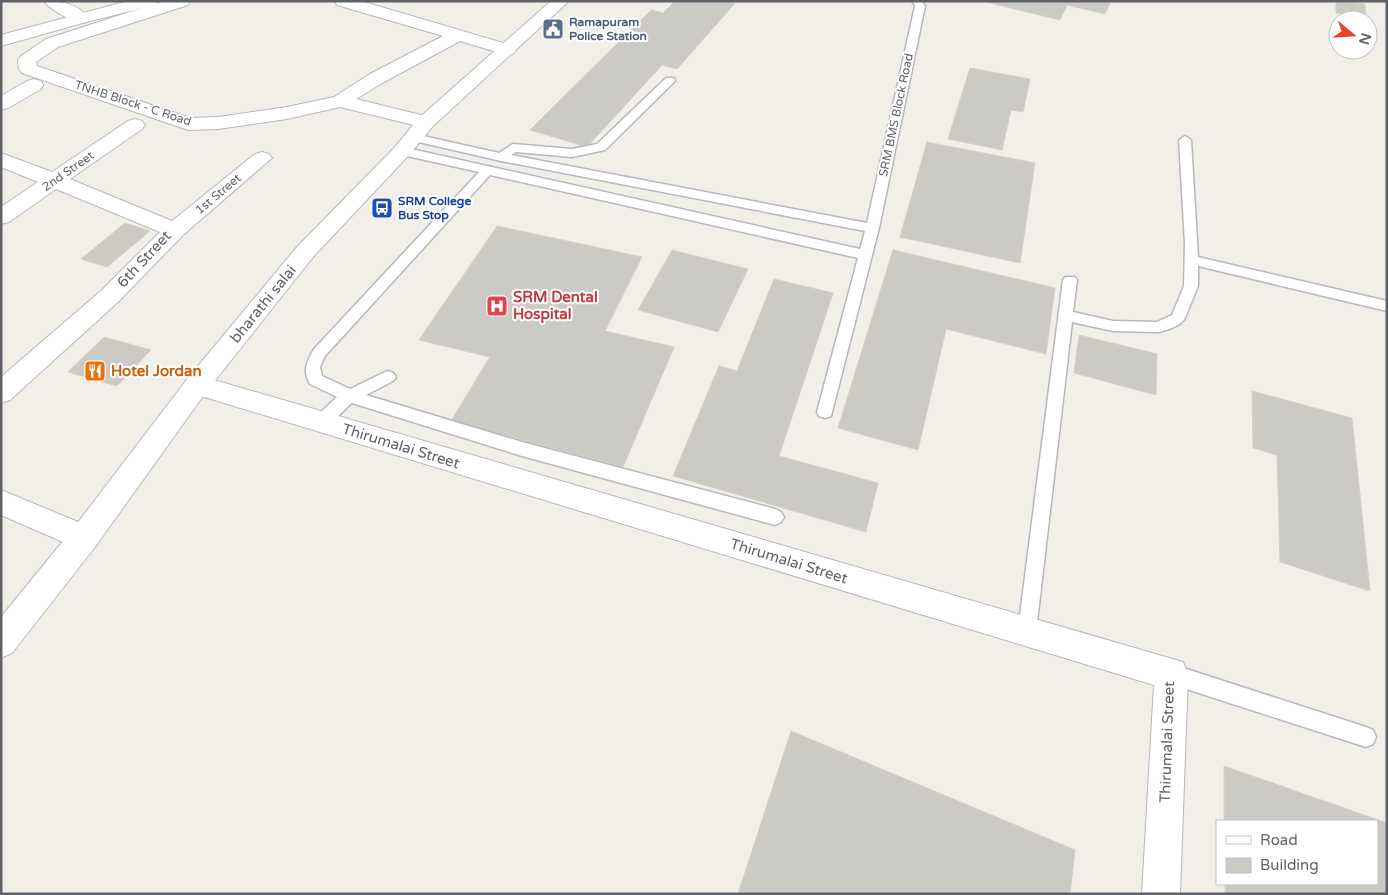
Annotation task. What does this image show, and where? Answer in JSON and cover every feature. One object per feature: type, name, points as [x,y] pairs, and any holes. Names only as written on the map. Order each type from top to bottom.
[{"type":"street","points":[[52,1],[80,18]]},
{"type":"street","points":[[1,41],[80,18],[150,1]]},
{"type":"street","name":"TNHB Block - C Road","points":[[182,1],[52,42],[27,60],[28,69],[188,124],[218,123],[287,113],[340,101],[377,78],[457,36]]},
{"type":"street","points":[[343,1],[507,50]]},
{"type":"street","name":"bharathi salai","points":[[1,642],[84,538],[197,386],[305,252],[414,137],[561,1]]},
{"type":"street","points":[[1,104],[34,85]]},
{"type":"street","points":[[340,101],[414,137]]},
{"type":"street","name":"2nd Street","points":[[1,217],[134,124]]},
{"type":"street","name":"1st Street","points":[[174,230],[262,158]]},
{"type":"street","name":"6th Street","points":[[1,159],[174,230],[110,296],[1,392]]},
{"type":"street","name":"Thirumalai Street","points":[[197,386],[1171,674],[1161,894]]},
{"type":"street","points":[[1,502],[84,538]]},
{"type":"lane","name":"SRM BMS Block Road","points":[[872,228],[920,6],[917,1]]},
{"type":"lane","points":[[501,157],[513,148],[572,153],[601,147],[670,80]]},
{"type":"lane","points":[[414,137],[487,171],[865,255]]},
{"type":"lane","points":[[414,137],[501,157],[872,228],[825,412]]},
{"type":"lane","points":[[1067,316],[1113,326],[1159,327],[1178,318],[1191,286],[1192,260],[1185,140]]},
{"type":"lane","points":[[487,171],[319,353],[312,367],[315,380],[350,396],[522,449],[775,517]]},
{"type":"lane","points":[[1192,260],[1387,306]]},
{"type":"lane","points":[[1027,632],[1070,280]]},
{"type":"lane","points":[[322,422],[330,412],[350,396],[383,382],[388,377]]},
{"type":"lane","points":[[1171,674],[1366,737]]},
{"type":"building","points":[[675,1],[737,1],[677,69],[662,65],[587,147],[530,130],[651,10],[663,13]]},
{"type":"building","points":[[982,1],[1111,1],[1105,14],[1067,5],[1060,20]]},
{"type":"building","points":[[1336,1],[1365,4],[1365,10],[1336,10]]},
{"type":"building","points":[[970,68],[1030,79],[1023,112],[1011,110],[1002,150],[948,139]]},
{"type":"building","points":[[927,142],[1035,163],[1020,263],[900,237]]},
{"type":"building","points":[[125,223],[150,231],[107,267],[81,259]]},
{"type":"building","points":[[497,226],[642,257],[605,331],[674,347],[623,467],[451,421],[490,357],[419,340]]},
{"type":"building","points":[[672,250],[748,269],[718,332],[638,310]]},
{"type":"building","points":[[893,250],[1055,288],[1046,354],[946,329],[918,450],[838,428]]},
{"type":"building","points":[[774,279],[833,293],[779,456],[878,483],[866,532],[673,476],[719,366],[737,371]]},
{"type":"building","points":[[1079,335],[1157,354],[1156,395],[1074,373]]},
{"type":"building","points":[[104,337],[151,350],[117,386],[68,372]]},
{"type":"building","points":[[1252,391],[1352,418],[1370,591],[1280,562],[1277,455],[1253,448]]},
{"type":"building","points":[[791,731],[1075,850],[1070,894],[738,894]]},
{"type":"building","points":[[1224,766],[1387,823],[1387,894],[1225,894],[1225,885],[1378,885],[1378,820],[1224,820]]},
{"type":"place","name":"Ramapuram Police Station","points":[[553,29]]},
{"type":"place","name":"SRM College Bus Stop","points":[[382,208]]},
{"type":"place","name":"SRM Dental Hospital","points":[[497,306]]},
{"type":"place","name":"Hotel Jordan","points":[[95,371]]}]
